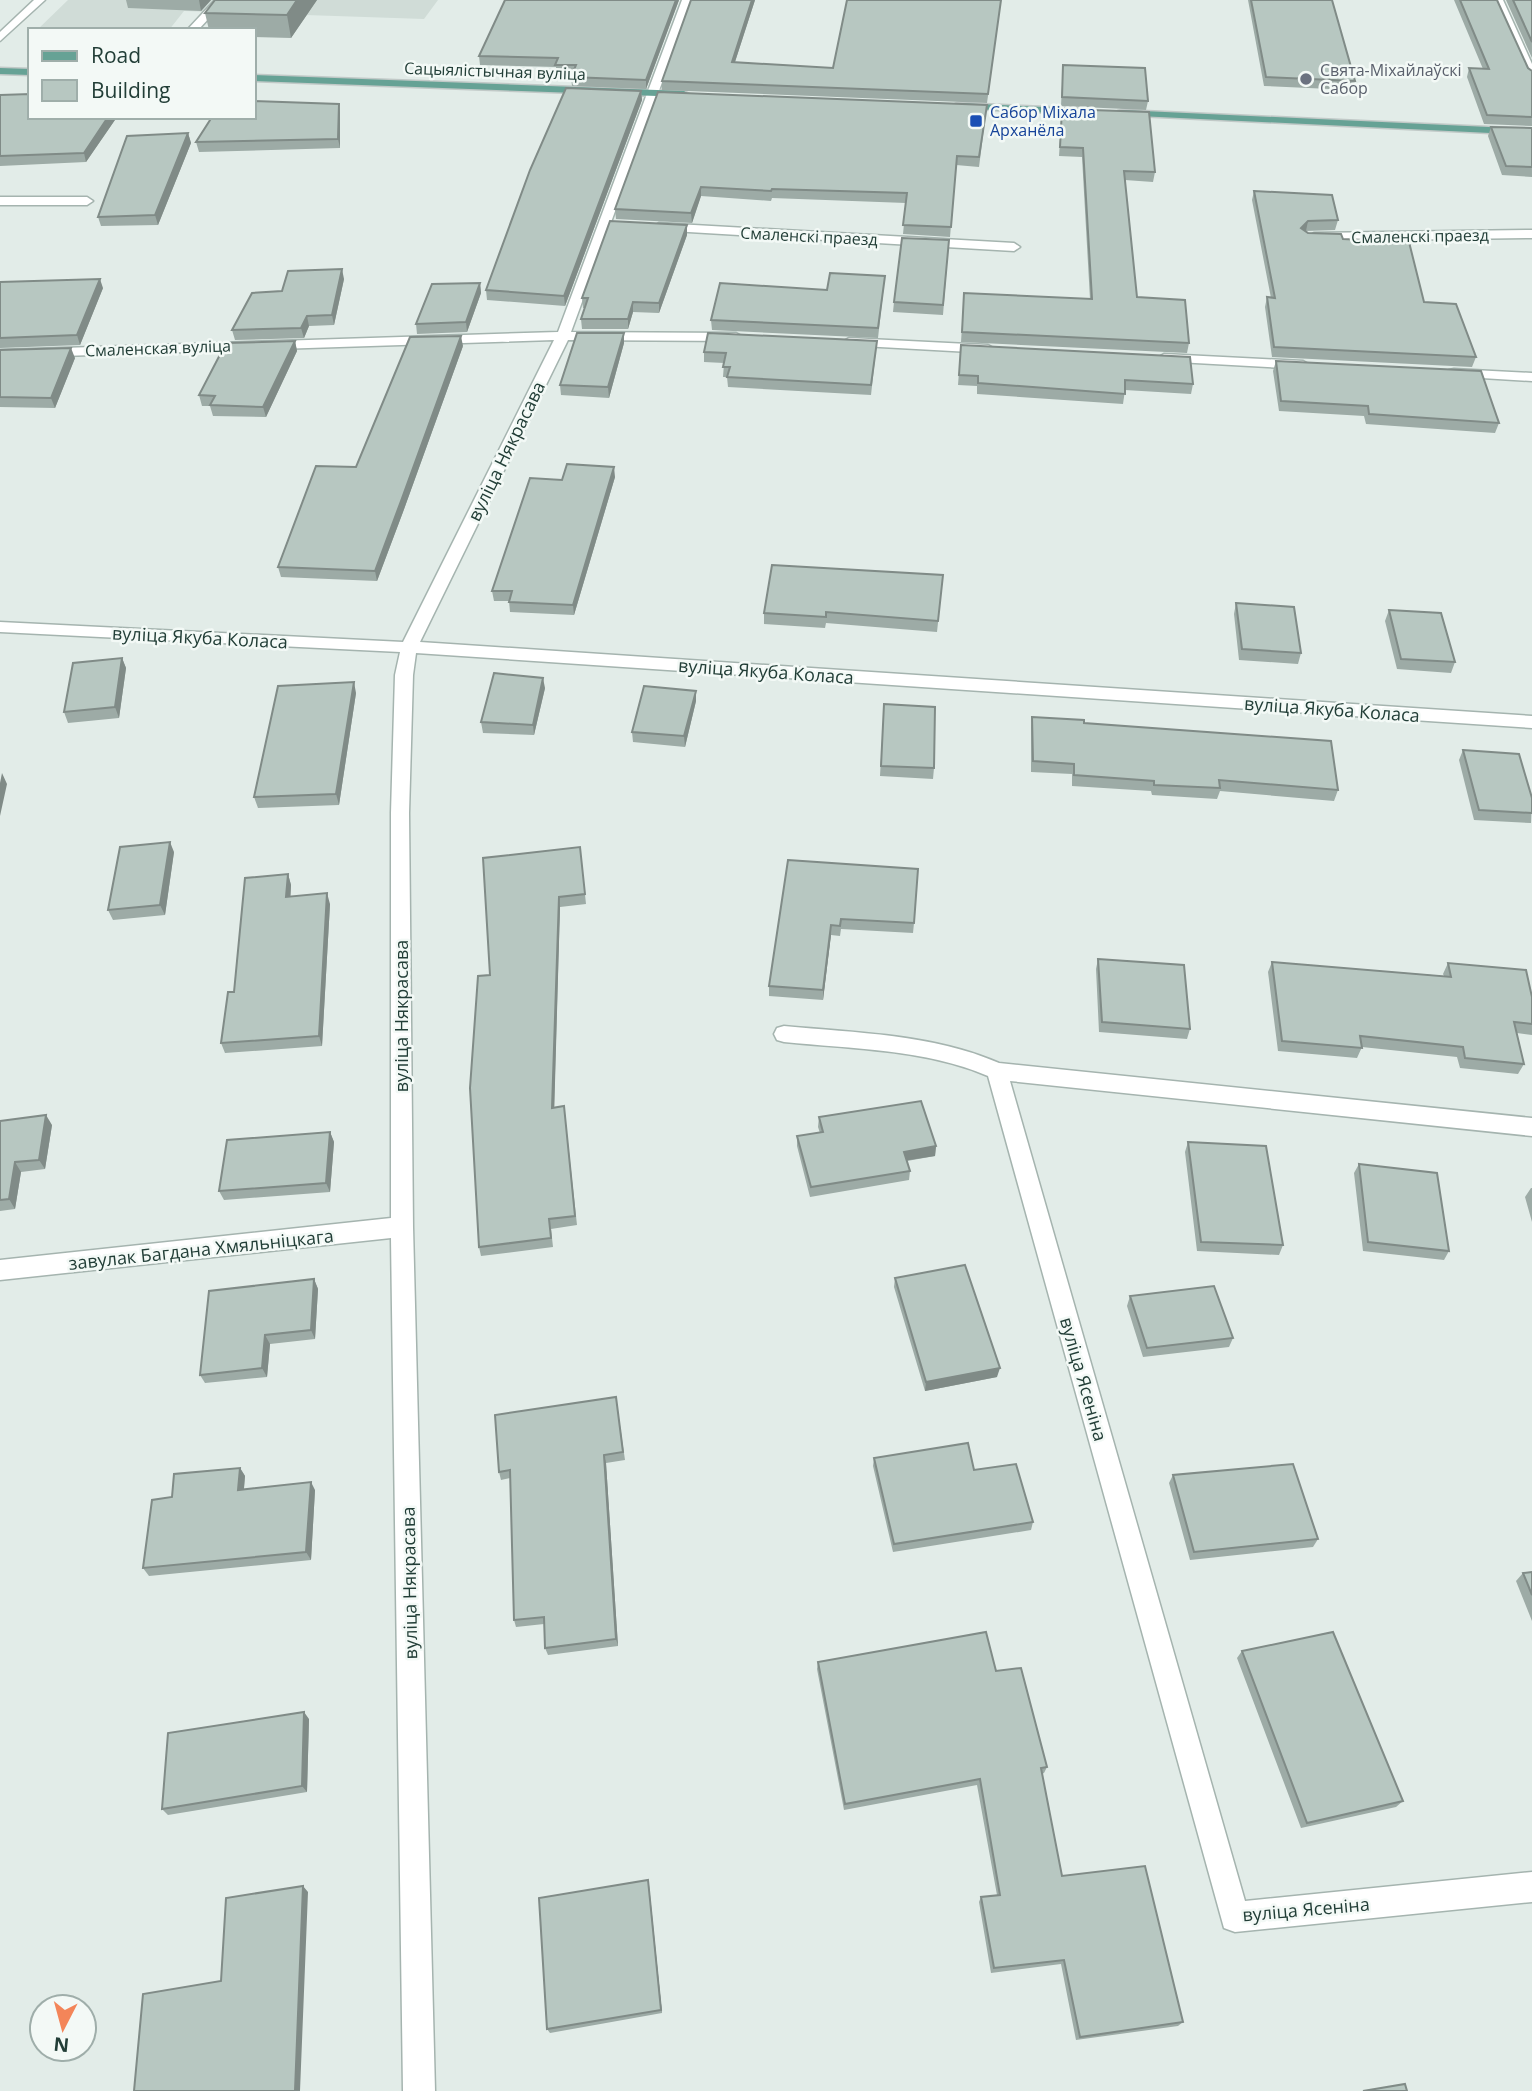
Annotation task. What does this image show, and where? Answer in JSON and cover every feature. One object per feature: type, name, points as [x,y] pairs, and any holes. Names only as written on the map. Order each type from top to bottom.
[{"type":"main road","points":[[0,71],[28,72]]},
{"type":"main road","name":"Сацыялістычная вуліца","points":[[256,78],[691,95]]},
{"type":"main road","points":[[949,106],[1096,112]]},
{"type":"main road","points":[[1109,113],[1532,132]]},
{"type":"street","points":[[0,38],[40,0]]},
{"type":"street","points":[[194,28],[221,0]]},
{"type":"street","name":"вуліца Някрасава","points":[[419,2091],[401,1227],[400,813],[404,675],[409,647],[563,336],[611,225],[650,93],[687,0]]},
{"type":"street","points":[[1498,0],[1515,26],[1532,76]]},
{"type":"street","points":[[0,201],[87,201]]},
{"type":"street","name":"Смаленскі праезд","points":[[645,226],[1014,247]]},
{"type":"street","name":"Смаленскі праезд","points":[[1307,237],[1532,234]]},
{"type":"street","name":"Смаленская вуліца","points":[[0,354],[563,336],[757,338]]},
{"type":"street","points":[[838,341],[1004,349]]},
{"type":"street","points":[[1143,356],[1324,366]]},
{"type":"street","points":[[1435,372],[1532,377]]},
{"type":"street","name":"вуліца Якуба Коласа","points":[[0,627],[409,647],[1532,722]]},
{"type":"street","points":[[784,1034],[928,1049],[962,1056],[997,1071],[1532,1127]]},
{"type":"street","name":"вуліца Ясеніна","points":[[997,1071],[1235,1917],[1532,1887]]},
{"type":"street","name":"завулак Багдана Хмяльніцкага","points":[[0,1270],[401,1227]]},
{"type":"shaded area","points":[[68,0],[438,0],[424,19],[184,11],[171,28],[39,28]]},
{"type":"building","points":[[215,0],[297,0],[287,15],[205,13]]},
{"type":"building","points":[[505,0],[676,0],[646,80],[571,77],[576,65],[555,65],[558,58],[479,56]]},
{"type":"building","points":[[691,0],[752,0],[732,62],[833,68],[847,0],[1001,0],[988,94],[662,81]]},
{"type":"building","points":[[1251,0],[1332,0],[1355,81],[1266,77]]},
{"type":"building","points":[[1460,0],[1497,0],[1528,68],[1532,71],[1532,117],[1487,115],[1469,68],[1489,69]]},
{"type":"building","points":[[1513,0],[1532,0],[1532,42]]},
{"type":"building","points":[[1063,65],[1145,68],[1148,101],[1062,97]]},
{"type":"building","points":[[566,88],[641,91],[564,296],[486,290],[530,170]]},
{"type":"building","points":[[658,92],[987,105],[979,157],[957,156],[951,227],[903,225],[907,193],[701,187],[691,213],[615,209]]},
{"type":"building","points":[[28,94],[28,119],[107,119],[84,153],[0,156],[0,95]]},
{"type":"building","points":[[256,101],[339,104],[338,139],[196,142],[211,119],[256,119]]},
{"type":"building","points":[[1062,109],[1149,112],[1155,172],[1124,171],[1137,297],[1185,300],[1189,343],[962,332],[964,293],[1092,299],[1083,148],[1060,147]]},
{"type":"building","points":[[1491,127],[1532,128],[1532,167],[1506,166]]},
{"type":"building","points":[[188,133],[155,215],[98,217],[127,136]]},
{"type":"building","points":[[1254,191],[1332,195],[1338,220],[1308,221],[1301,228],[1308,233],[1341,234],[1343,239],[1409,242],[1424,302],[1456,304],[1476,357],[1274,347],[1267,297],[1275,298]]},
{"type":"building","points":[[610,221],[687,225],[659,303],[633,302],[628,319],[581,319],[588,298],[582,298]]},
{"type":"building","points":[[902,238],[949,240],[943,305],[894,302]]},
{"type":"building","points":[[342,269],[332,315],[307,316],[301,328],[232,330],[252,293],[282,291],[288,271]]},
{"type":"building","points":[[830,273],[885,276],[878,328],[711,320],[720,283],[827,290]]},
{"type":"building","points":[[100,279],[77,335],[0,338],[0,282]]},
{"type":"building","points":[[480,283],[466,322],[416,324],[432,284]]},
{"type":"building","points":[[577,333],[624,333],[608,387],[560,385]]},
{"type":"building","points":[[708,333],[877,341],[871,385],[727,377],[730,367],[723,367],[726,353],[704,352]]},
{"type":"building","points":[[461,336],[375,571],[278,567],[316,466],[356,467],[410,337]]},
{"type":"building","points":[[295,341],[263,407],[210,405],[215,396],[199,395],[226,343]]},
{"type":"building","points":[[961,345],[1190,357],[1193,384],[1125,380],[1125,394],[978,383],[978,376],[959,375]]},
{"type":"building","points":[[71,348],[51,398],[0,397],[0,350]]},
{"type":"building","points":[[1276,361],[1481,371],[1499,423],[1369,414],[1368,406],[1281,401]]},
{"type":"building","points":[[567,464],[614,467],[573,605],[509,602],[512,591],[492,591],[530,478],[562,480]]},
{"type":"building","points":[[772,565],[943,575],[938,621],[826,612],[826,617],[764,613]]},
{"type":"building","points":[[1236,603],[1294,607],[1301,653],[1242,649]]},
{"type":"building","points":[[1389,610],[1441,613],[1455,662],[1401,659]]},
{"type":"building","points":[[122,658],[115,707],[64,712],[73,663]]},
{"type":"building","points":[[494,673],[543,678],[533,725],[481,722]]},
{"type":"building","points":[[354,682],[336,794],[254,797],[278,686]]},
{"type":"building","points":[[644,686],[696,691],[684,736],[632,732]]},
{"type":"building","points":[[884,704],[935,707],[934,768],[881,766]]},
{"type":"building","points":[[1032,717],[1331,741],[1338,790],[1219,780],[1220,788],[1154,785],[1154,781],[1074,775],[1074,764],[1033,761]]},
{"type":"building","points":[[1463,750],[1519,754],[1532,798],[1532,813],[1479,810]]},
{"type":"building","points":[[170,842],[160,905],[108,910],[120,847]]},
{"type":"building","points":[[580,847],[585,894],[559,897],[552,1108],[564,1106],[575,1216],[549,1219],[551,1238],[479,1247],[470,1088],[478,976],[490,975],[483,858]]},
{"type":"building","points":[[788,860],[918,869],[914,923],[841,919],[840,926],[831,925],[823,990],[769,986]]},
{"type":"building","points":[[288,874],[286,897],[327,893],[319,1036],[221,1043],[228,992],[234,992],[245,878]]},
{"type":"building","points":[[1098,959],[1184,965],[1190,1029],[1102,1022]]},
{"type":"building","points":[[1272,962],[1451,977],[1448,963],[1526,970],[1532,997],[1532,1024],[1514,1022],[1524,1064],[1465,1058],[1463,1047],[1360,1036],[1362,1048],[1282,1041]]},
{"type":"building","points":[[921,1101],[936,1146],[904,1152],[910,1171],[811,1187],[797,1136],[823,1132],[819,1117]]},
{"type":"building","points":[[46,1115],[39,1160],[15,1162],[9,1199],[0,1200],[0,1121]]},
{"type":"building","points":[[330,1132],[326,1183],[219,1191],[227,1140]]},
{"type":"building","points":[[1188,1142],[1266,1146],[1283,1245],[1201,1242]]},
{"type":"building","points":[[1359,1164],[1437,1173],[1449,1251],[1368,1242]]},
{"type":"building","points":[[965,1265],[1000,1368],[926,1382],[895,1278]]},
{"type":"building","points":[[314,1279],[311,1330],[265,1335],[262,1368],[200,1375],[209,1291]]},
{"type":"building","points":[[1214,1286],[1233,1338],[1147,1348],[1130,1296]]},
{"type":"building","points":[[616,1397],[623,1452],[604,1455],[616,1639],[545,1648],[544,1617],[514,1620],[510,1470],[499,1472],[495,1415]]},
{"type":"building","points":[[968,1443],[974,1470],[1016,1464],[1033,1522],[894,1544],[874,1458]]},
{"type":"building","points":[[1293,1464],[1318,1539],[1194,1552],[1173,1475]]},
{"type":"building","points":[[240,1468],[238,1490],[311,1482],[306,1552],[143,1568],[152,1500],[172,1497],[174,1474]]},
{"type":"building","points":[[1532,1572],[1532,1595],[1523,1573]]},
{"type":"building","points":[[986,1632],[996,1671],[1021,1668],[1047,1767],[1041,1768],[1062,1876],[1145,1866],[1183,2022],[1080,2037],[1064,1960],[994,1968],[981,1897],[1000,1895],[980,1779],[845,1804],[818,1662]]},
{"type":"building","points":[[1333,1632],[1403,1801],[1307,1823],[1242,1651]]},
{"type":"building","points":[[304,1712],[302,1786],[162,1809],[168,1733]]},
{"type":"building","points":[[648,1880],[661,2010],[547,2029],[539,1898]]},
{"type":"building","points":[[303,1886],[295,2091],[134,2091],[143,1994],[221,1981],[226,1898]]},
{"type":"building","points":[[1405,2084],[1407,2091],[1363,2091]]},
{"type":"place","name":"Свята-Міхайлаўскі Сабор","points":[[1306,79]]},
{"type":"place","name":"Сабор Міхала Арханёла","points":[[976,121]]}]
